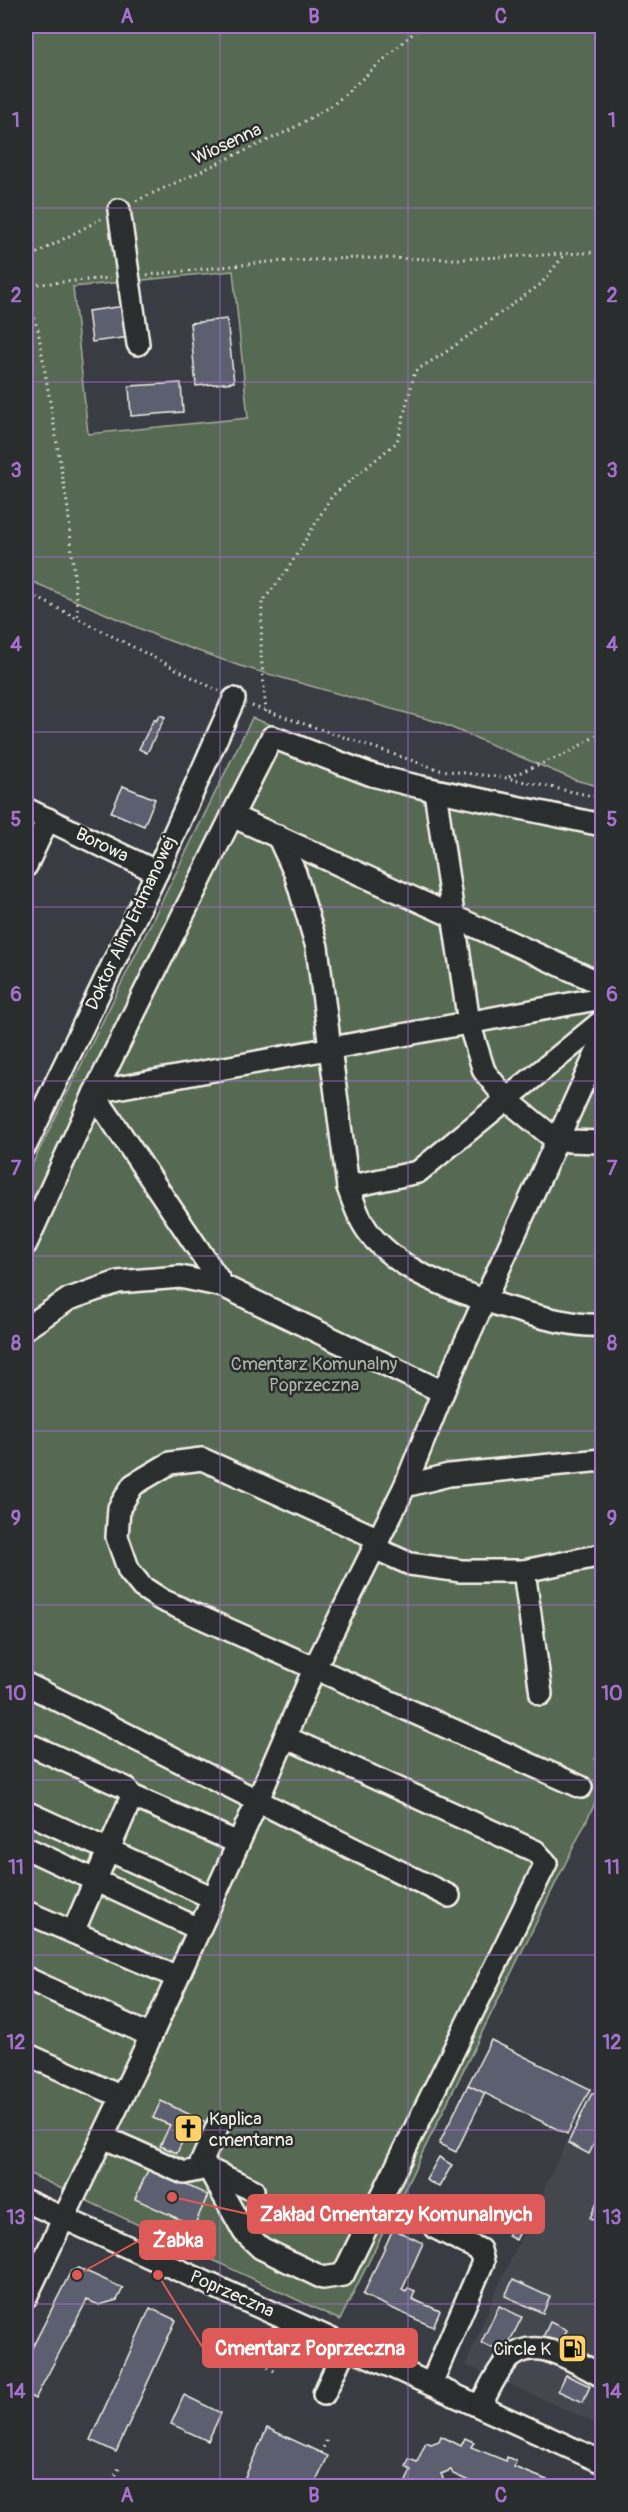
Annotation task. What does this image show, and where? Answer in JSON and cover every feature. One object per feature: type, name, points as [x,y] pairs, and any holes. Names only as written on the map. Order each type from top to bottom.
[{"type":"street","points":[[119,210],[138,344]]},
{"type":"street","name":"Doktor Aliny Erdmanowej","points":[[26,1145],[157,872],[234,699]]},
{"type":"street","points":[[26,1244],[95,1093],[272,737],[372,774],[435,791],[603,825]]},
{"type":"street","points":[[435,791],[469,1023],[484,1071],[506,1100],[550,1135],[569,1141],[603,1142]]},
{"type":"street","name":"Borowa","points":[[26,809],[157,872]]},
{"type":"street","points":[[232,816],[603,984]]},
{"type":"street","points":[[26,866],[48,819]]},
{"type":"street","points":[[278,836],[295,873],[317,947],[348,1187],[358,1216],[375,1239],[407,1266],[437,1282],[486,1300],[557,1321],[592,1326],[603,1325]]},
{"type":"street","points":[[95,1093],[603,998]]},
{"type":"street","points":[[348,1187],[418,1172],[603,1021]]},
{"type":"street","points":[[26,2297],[151,2036],[257,1802],[315,1667],[405,1486],[443,1392],[603,1041]]},
{"type":"street","points":[[95,1093],[223,1286]]},
{"type":"street","points":[[26,1328],[69,1299],[118,1282],[180,1277],[223,1286],[443,1392]]},
{"type":"street","points":[[581,1787],[162,1600],[142,1587],[129,1571],[117,1537],[119,1508],[133,1485],[170,1463],[202,1459],[410,1563],[461,1571],[525,1571],[603,1555]]},
{"type":"street","points":[[405,1486],[449,1475],[603,1460]]},
{"type":"street","points":[[525,1571],[541,1694]]},
{"type":"street","points":[[26,1683],[257,1802],[449,1896]]},
{"type":"street","points":[[204,2167],[244,2232],[261,2248],[323,2278],[343,2275],[546,1863],[535,1851],[285,1737]]},
{"type":"street","points":[[26,1743],[126,1788],[132,1796],[238,1843]]},
{"type":"street","points":[[73,1932],[132,1796]]},
{"type":"street","points":[[26,1812],[213,1898]]},
{"type":"street","points":[[26,1848],[199,1929]]},
{"type":"street","points":[[26,1912],[177,1977]]},
{"type":"street","points":[[26,1978],[151,2036]]},
{"type":"street","points":[[26,2054],[122,2097]]},
{"type":"street","points":[[103,2137],[184,2174],[204,2167],[218,2125]]},
{"type":"street","points":[[204,2167],[253,2190]]},
{"type":"street","name":"Poprzeczna","points":[[26,2201],[603,2462]]},
{"type":"street","points":[[431,2384],[483,2262],[480,2250],[436,2228]]},
{"type":"street","points":[[324,2394],[346,2346]]},
{"type":"street","points":[[480,2406],[506,2361],[527,2348],[547,2349],[603,2376]]},
{"type":"path","name":"Wiosenna","points":[[26,259],[119,210],[288,131],[334,104],[421,26]]},
{"type":"path","points":[[26,285],[268,262],[355,258],[462,259],[603,252]]},
{"type":"path","points":[[266,712],[261,653],[262,602],[286,572],[332,496],[396,442],[415,371],[443,354],[541,284],[565,254]]},
{"type":"path","points":[[26,295],[38,330],[68,509],[78,618]]},
{"type":"path","points":[[26,592],[234,699],[266,712],[440,770],[507,778],[603,798]]},
{"type":"path","points":[[507,778],[568,753],[603,732]]},
{"type":"path","points":[[264,2328],[268,2367],[277,2373]]},
{"type":"path","points":[[321,2453],[327,2439]]},
{"type":"path","points":[[110,2487],[119,2468]]},
{"type":"shaded area","points":[[592,2087],[602,2092],[602,2426],[466,2365],[495,2293]]},
{"type":"green space","points":[[26,26],[602,26],[602,787],[575,780],[438,722],[240,666],[159,637],[26,579]],"holes":[[[233,271],[248,418],[88,434],[73,287]]]},
{"type":"green space","name":"Cmentarz Komunalny Poprzeczna","points":[[252,718],[387,767],[602,813],[602,1755],[595,1759],[602,1762],[602,1789],[340,2320],[26,2172],[26,1177]]},
{"type":"building","points":[[125,306],[130,337],[92,342],[88,311]]},
{"type":"building","points":[[227,319],[234,382],[196,386],[190,323]]},
{"type":"building","points":[[181,383],[183,412],[131,416],[129,386]]},
{"type":"building","points":[[160,715],[165,717],[147,753],[139,749],[154,719],[156,721]]},
{"type":"building","points":[[123,786],[155,799],[144,826],[111,812]]},
{"type":"building","points":[[491,2040],[590,2089],[567,2134],[468,2085]]},
{"type":"building","points":[[468,2085],[485,2093],[456,2152],[439,2144]]},
{"type":"building","points":[[592,2093],[602,2098],[602,2127],[589,2154],[568,2143]]},
{"type":"building","name":"Kaplica cmentarna","points":[[161,2101],[210,2124],[203,2140],[186,2133],[177,2153],[160,2146],[170,2125],[153,2118]]},
{"type":"building","points":[[439,2157],[452,2165],[439,2187],[426,2180]]},
{"type":"building","points":[[149,2168],[208,2195],[194,2226],[135,2199]]},
{"type":"building","points":[[602,2191],[602,2224],[590,2218]]},
{"type":"building","points":[[251,2194],[269,2202],[272,2194],[313,2211],[303,2233],[245,2208]]},
{"type":"building","points":[[525,2203],[532,2207],[516,2240],[508,2236]]},
{"type":"building","points":[[393,2229],[423,2243],[402,2290],[406,2292],[408,2288],[415,2291],[412,2299],[440,2311],[433,2327],[363,2295]]},
{"type":"building","points":[[79,2268],[123,2288],[117,2300],[99,2305],[87,2300],[35,2399],[26,2394],[26,2360],[71,2271]]},
{"type":"building","points":[[513,2280],[550,2297],[543,2313],[505,2296]]},
{"type":"building","points":[[499,2306],[522,2317],[504,2353],[481,2343]]},
{"type":"building","points":[[150,2308],[176,2320],[116,2452],[90,2440]]},
{"type":"building","points":[[550,2322],[567,2330],[550,2365],[534,2357]]},
{"type":"building","points":[[566,2375],[590,2386],[583,2402],[558,2391]]},
{"type":"building","points":[[184,2395],[221,2413],[208,2441],[171,2424]]},
{"type":"building","points":[[267,2428],[328,2456],[314,2486],[241,2486]]},
{"type":"building","points":[[441,2436],[461,2446],[465,2438],[474,2442],[471,2447],[506,2461],[507,2457],[516,2461],[514,2467],[547,2480],[544,2486],[480,2486],[453,2474],[451,2470],[441,2474],[443,2478],[439,2486],[404,2486],[411,2470],[406,2467],[409,2459],[417,2462],[426,2442],[431,2444],[439,2441]]},
{"type":"place","name":"Kaplica cmentarna","points":[[188,2129]]},
{"type":"place","name":"Zakład Cmentarzy Komunalnych","points":[[172,2197]]},
{"type":"place","name":"Żabka","points":[[77,2275]]},
{"type":"place","name":"Cmentarz Poprzeczna","points":[[158,2275]]},
{"type":"place","name":"Circle K","points":[[572,2349]]}]
